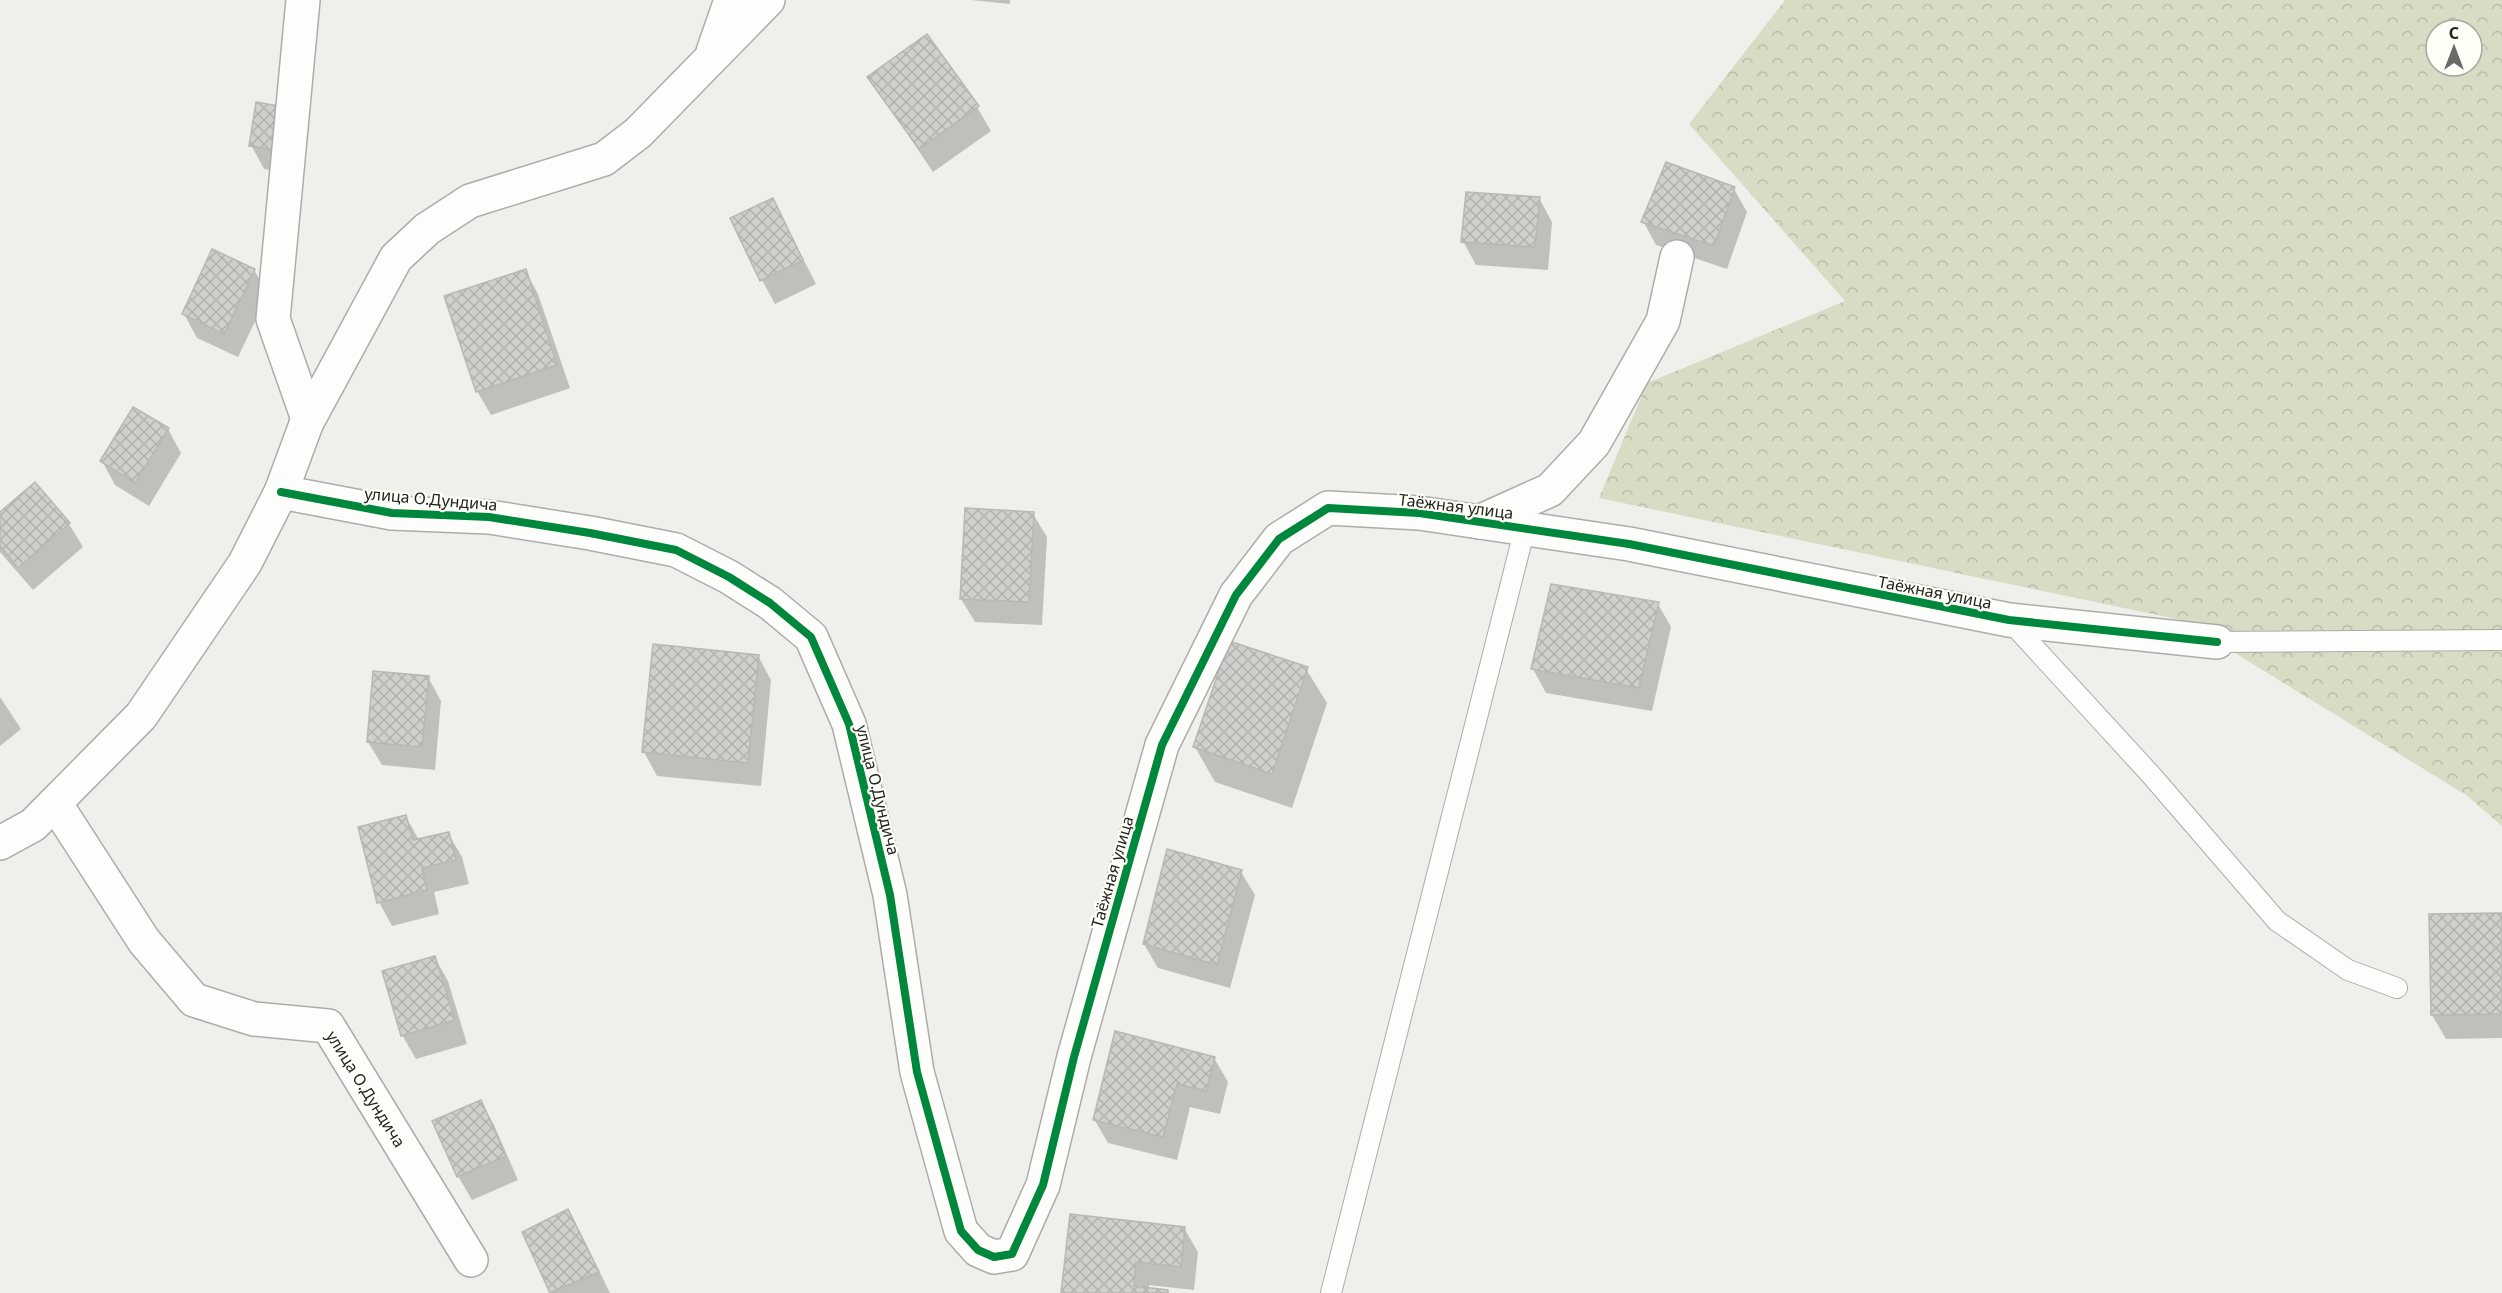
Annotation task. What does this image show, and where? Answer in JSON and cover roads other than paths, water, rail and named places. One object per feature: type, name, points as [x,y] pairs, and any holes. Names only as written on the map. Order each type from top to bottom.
[{"type":"street","points":[[0,843],[33,825],[141,716],[245,563],[282,492],[308,419],[273,319],[303,0]]},
{"type":"street","points":[[710,63],[731,0]]},
{"type":"street","points":[[306,424],[396,258],[427,229],[470,201],[604,159],[638,133],[710,63],[768,0]]},
{"type":"street","points":[[1479,522],[1550,490],[1594,442],[1663,321],[1677,257]]},
{"type":"street","name":"улица О.Дундича","points":[[282,492],[392,513],[489,517],[676,550],[729,577],[770,603],[812,637],[849,724],[890,895],[917,1072],[962,1230],[978,1250]]},
{"type":"street","name":"Таёжная улица","points":[[978,1250],[994,1257],[1012,1254],[1043,1185],[1074,1057],[1162,745],[1236,595],[1279,538],[1328,508],[1419,513],[1526,528],[1629,544],[2009,620],[2217,642]]},
{"type":"street","name":"улица О.Дундича","points":[[55,803],[144,941],[194,1000],[254,1018],[328,1026],[471,1260]]},
{"type":"lane","points":[[1331,1293],[1526,528]]},
{"type":"lane","points":[[2009,620],[2152,776],[2277,921],[2348,970],[2397,988]]},
{"type":"lane","points":[[2217,642],[2502,640]]}]
